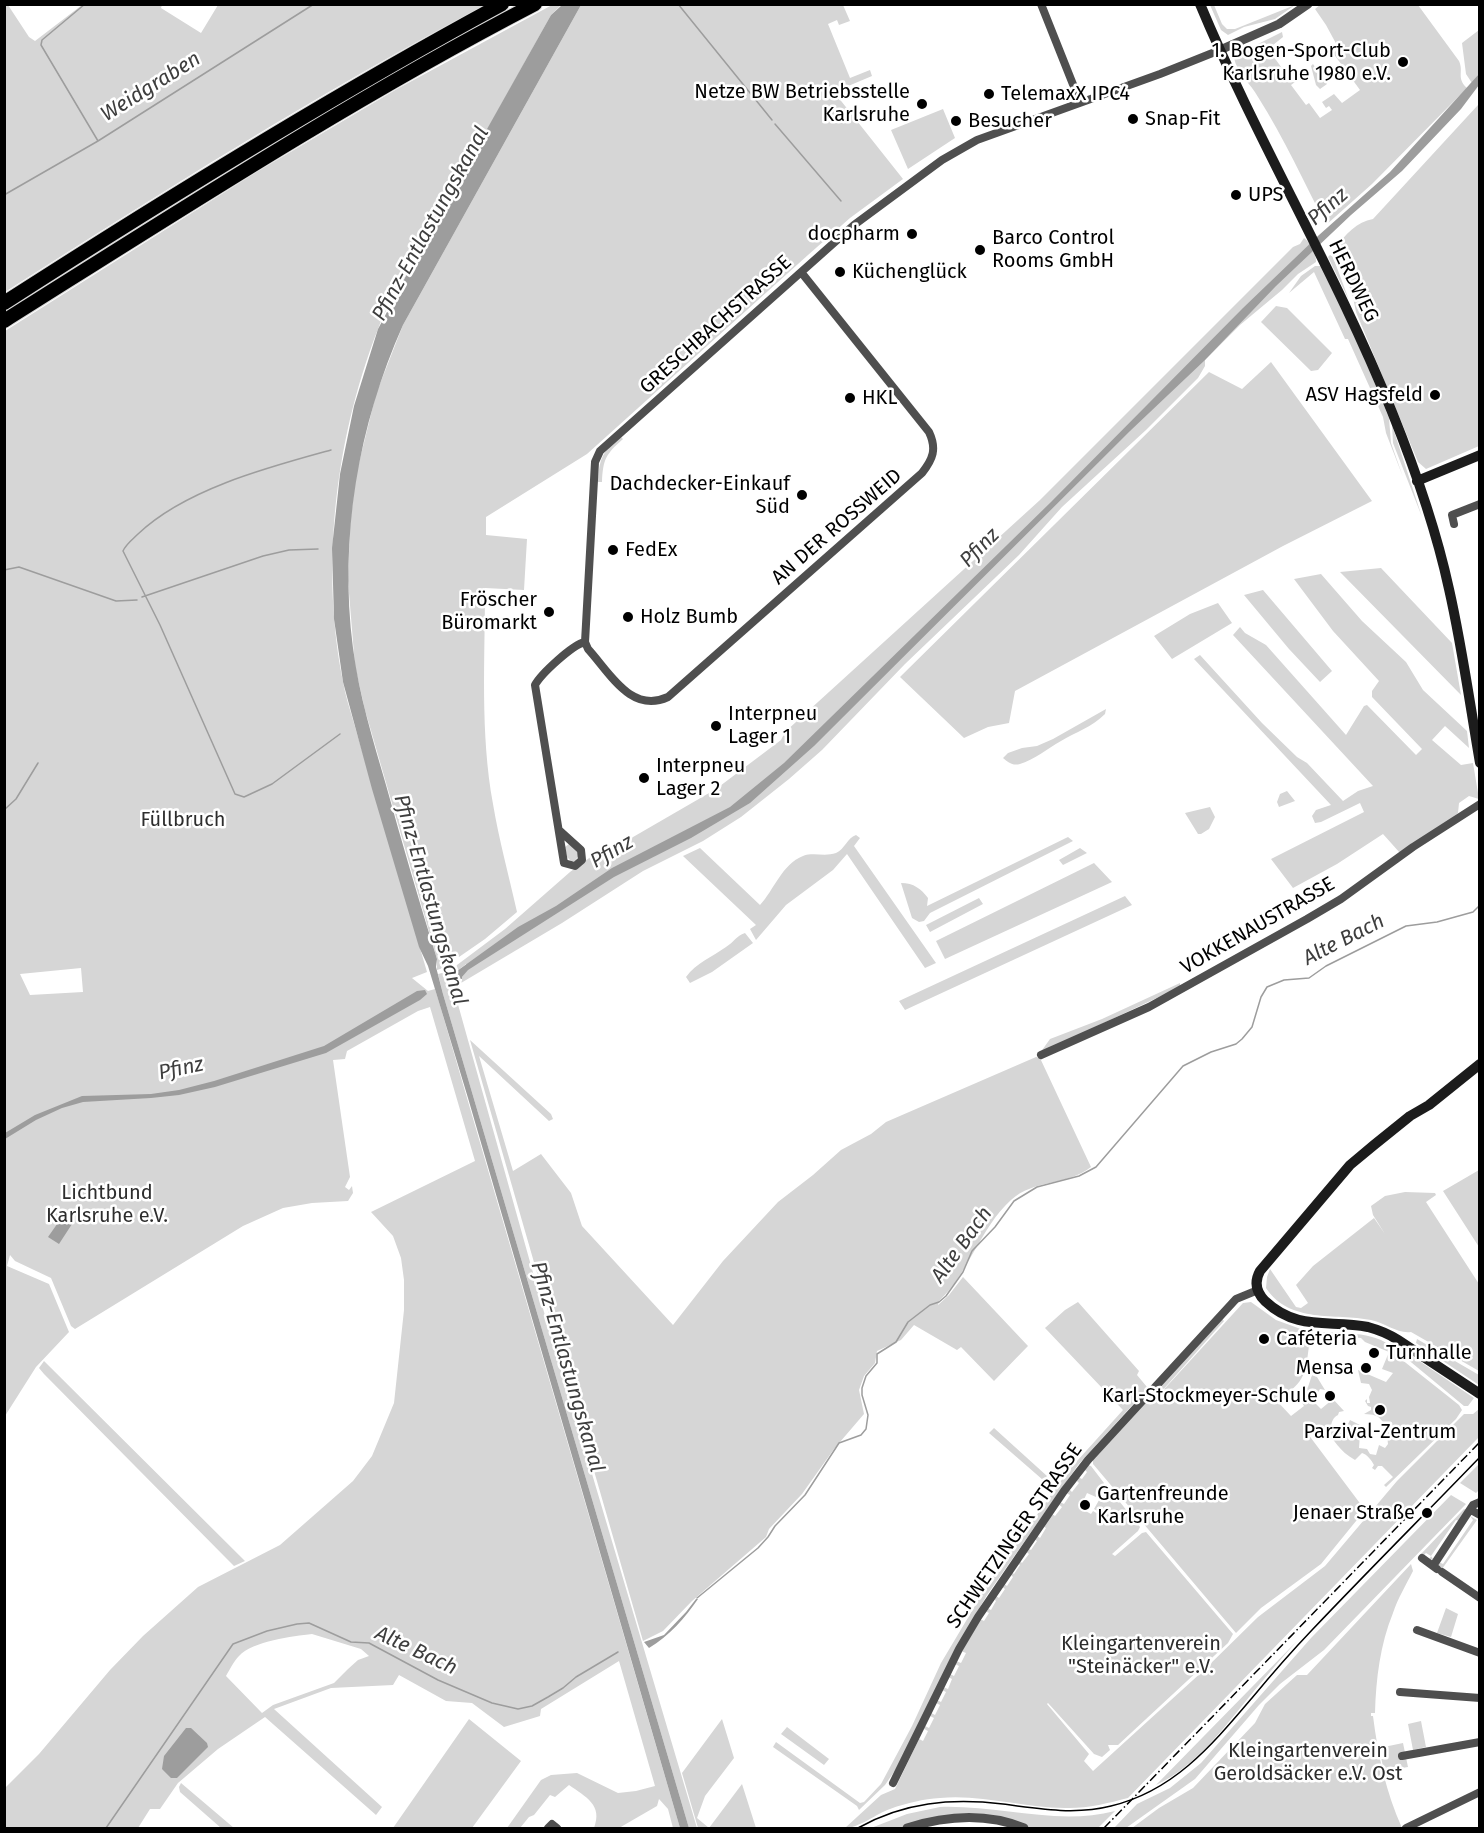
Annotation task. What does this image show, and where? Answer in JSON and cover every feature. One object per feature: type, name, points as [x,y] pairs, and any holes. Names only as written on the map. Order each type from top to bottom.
[{"type":"highway","points":[[4,303],[259,142],[502,4]]},
{"type":"highway","points":[[4,321],[265,157],[419,67],[536,4]]},
{"type":"main road","name":"HERDWEG","points":[[1200,4],[1220,50],[1371,361],[1393,413],[1436,538],[1449,587],[1479,763]]},
{"type":"main road","points":[[1417,481],[1479,455]]},
{"type":"main road","points":[[1479,1064],[1350,1165],[1260,1271],[1256,1282],[1258,1290],[1271,1306],[1297,1319],[1316,1324],[1367,1327],[1392,1336],[1479,1394]]},
{"type":"street","points":[[1041,4],[1080,102]]},
{"type":"street","points":[[1220,50],[1280,24],[1308,4]]},
{"type":"street","name":"GRESCHBACHSTRASSE","points":[[585,642],[595,462],[600,451],[854,225],[958,150],[976,140],[1220,50]]},
{"type":"street","name":"AN DER ROSSWEID","points":[[585,642],[588,649],[634,698],[651,703],[668,697],[922,473],[931,461],[934,448],[929,432],[801,272]]},
{"type":"street","points":[[1454,524],[1452,515],[1479,504]]},
{"type":"street","points":[[560,831],[581,850],[582,860],[575,866],[567,866],[564,863],[535,685],[565,655],[585,642]]},
{"type":"street","name":"VOKKENAUSTRASSE","points":[[1041,1055],[1149,1006],[1341,899],[1413,847],[1479,804]]},
{"type":"street","name":"SCHWETZINGER STRASSE","points":[[893,1783],[964,1641],[990,1597],[1066,1487],[1091,1456],[1236,1299],[1258,1290]]},
{"type":"street","points":[[1438,1569],[1474,1503],[1479,1502]]},
{"type":"street","points":[[1471,1510],[1479,1515]]},
{"type":"street","points":[[1422,1558],[1479,1598]]},
{"type":"street","points":[[1417,1630],[1479,1653]]},
{"type":"street","points":[[1400,1692],[1479,1698]]},
{"type":"street","points":[[1402,1756],[1479,1742]]},
{"type":"street","points":[[1406,1828],[1479,1792]]},
{"type":"street","points":[[907,1828],[942,1820],[970,1818],[1000,1821],[1023,1828]]},
{"type":"street","points":[[548,1828],[552,1824],[557,1828]]},
{"type":"green space","points":[[5,4],[8,5],[29,37],[35,41],[82,5],[162,5],[161,8],[201,33],[218,5],[485,5],[362,72],[182,180],[5,292]]},
{"type":"green space","points":[[1321,4],[1418,5],[1459,61],[1461,78],[1467,88],[1372,184],[1326,225],[1294,160],[1255,92],[1238,69],[1234,58],[1236,54],[1248,51],[1282,32],[1283,37],[1268,49],[1287,75],[1291,72],[1295,77],[1295,82],[1291,85],[1306,105],[1309,103],[1320,118],[1332,110],[1329,106],[1326,108],[1322,102],[1334,94],[1342,103],[1360,90],[1333,53],[1339,49],[1315,9]]},
{"type":"green space","points":[[516,5],[521,5],[383,80],[253,156],[252,154],[405,65]]},
{"type":"green space","points":[[552,5],[561,5],[551,15],[389,304],[378,329],[350,419],[341,466],[332,562],[334,610],[339,657],[348,703],[427,972],[412,978],[428,991],[435,989],[680,1828],[673,1828],[668,1809],[659,1799],[657,1806],[619,1828],[594,1828],[595,1807],[569,1785],[555,1797],[550,1795],[520,1828],[507,1828],[541,1780],[551,1775],[577,1773],[618,1793],[655,1786],[619,1661],[541,1709],[540,1716],[504,1727],[472,1703],[446,1701],[399,1675],[393,1685],[331,1688],[274,1709],[382,1807],[376,1815],[265,1717],[218,1749],[178,1783],[160,1809],[150,1809],[138,1828],[5,1828],[5,1788],[39,1754],[110,1670],[143,1636],[198,1587],[280,1545],[353,1481],[372,1456],[394,1403],[404,1310],[404,1280],[401,1258],[393,1236],[371,1212],[475,1161],[430,1007],[418,1011],[347,1051],[345,1059],[333,1060],[350,1177],[345,1187],[349,1190],[352,1186],[353,1193],[348,1201],[312,1203],[283,1208],[243,1226],[75,1329],[71,1326],[51,1278],[15,1261],[10,1255],[7,1266],[49,1284],[69,1332],[36,1367],[5,1416],[5,331],[255,173],[397,89]],"holes":[[[81,968],[83,992],[30,995],[20,974]],[[312,1634],[361,1649],[369,1656],[358,1660],[334,1683],[273,1705],[262,1713],[226,1676],[245,1651],[274,1640]]]},
{"type":"green space","points":[[581,5],[843,5],[850,21],[839,25],[837,20],[828,24],[850,78],[870,70],[872,76],[834,92],[903,179],[850,218],[587,454],[486,517],[486,535],[527,539],[524,590],[485,588],[486,750],[498,831],[517,912],[459,957],[449,956],[442,951],[446,967],[437,970],[437,959],[365,710],[355,666],[348,581],[350,525],[356,475],[376,394],[403,325]]},
{"type":"green space","points":[[1210,5],[1214,5],[1222,24],[1227,29],[1235,29],[1295,5],[1275,19],[1244,27],[1228,35],[1221,30]]},
{"type":"green space","points":[[1479,30],[1479,74],[1472,83],[1466,74],[1462,43]]},
{"type":"green space","points":[[1313,64],[1327,84],[1320,89],[1316,85],[1311,66]]},
{"type":"green space","points":[[1478,105],[1479,446],[1426,469],[1418,462],[1356,312],[1336,248],[1352,229],[1373,219]]},
{"type":"green space","points":[[943,109],[955,138],[908,169],[891,130]]},
{"type":"green space","points":[[1304,238],[1312,248],[1316,262],[1298,274],[1240,325],[1205,360],[1205,366],[1198,378],[1146,430],[1062,507],[1019,555],[905,664],[822,750],[789,779],[741,817],[703,841],[643,871],[562,923],[461,983],[455,982],[456,978],[459,982],[462,981],[467,970],[466,964],[452,975],[457,965],[505,929],[570,872],[596,853],[602,855],[716,789],[781,740],[785,732],[1040,500]]},
{"type":"green space","points":[[1330,255],[1333,257],[1349,300],[1328,257]]},
{"type":"green space","points":[[1315,266],[1321,266],[1355,336],[1389,418],[1391,443],[1403,477],[1386,433],[1383,417],[1348,339],[1345,339],[1314,272],[1289,293],[1301,276]]},
{"type":"green space","points":[[1276,306],[1287,308],[1332,353],[1318,370],[1311,371],[1261,322]]},
{"type":"green space","points":[[1271,362],[1372,501],[1283,546],[1015,691],[1009,723],[988,727],[964,738],[900,677],[1209,372],[1242,389]]},
{"type":"green space","points":[[1392,425],[1422,517],[1393,443]]},
{"type":"green space","points":[[620,436],[623,439],[606,458],[602,482],[598,482],[599,467],[603,456]]},
{"type":"green space","points":[[1381,568],[1452,643],[1461,695],[1340,572]]},
{"type":"green space","points":[[1321,574],[1362,621],[1406,662],[1423,690],[1467,731],[1469,748],[1445,726],[1432,740],[1461,765],[1473,763],[1479,799],[1469,796],[1459,803],[1458,813],[1454,817],[1400,853],[1383,834],[1337,864],[1293,888],[1271,859],[1364,812],[1360,803],[1315,823],[1312,816],[1316,810],[1331,805],[1194,659],[1200,655],[1262,723],[1297,757],[1307,763],[1343,801],[1358,791],[1373,786],[1233,635],[1240,627],[1245,633],[1266,645],[1346,735],[1364,706],[1367,705],[1416,755],[1422,749],[1372,697],[1372,691],[1379,681],[1333,631],[1294,579]]},
{"type":"green space","points":[[1263,590],[1332,671],[1320,682],[1244,595]]},
{"type":"green space","points":[[1218,603],[1232,623],[1172,659],[1154,636],[1190,614]]},
{"type":"green space","points":[[1106,709],[1105,714],[1095,722],[1031,759],[1015,764],[1003,758],[1008,753],[1037,746],[1053,739]]},
{"type":"green space","points":[[1287,791],[1295,801],[1279,807],[1277,802],[1280,794]]},
{"type":"green space","points":[[1210,807],[1215,817],[1209,829],[1198,834],[1185,813]]},
{"type":"green space","points":[[856,835],[860,838],[854,846],[936,963],[925,968],[847,854],[833,870],[786,905],[756,940],[750,929],[756,925],[683,856],[700,848],[760,905],[789,865],[803,856],[836,853]]},
{"type":"green space","points":[[1068,837],[1073,841],[930,913],[924,921],[919,922],[912,918],[901,883],[920,889],[928,898],[927,906]]},
{"type":"green space","points":[[569,844],[577,850],[579,855],[575,861],[567,857],[565,847]]},
{"type":"green space","points":[[1080,848],[1087,853],[1063,865],[1059,860]]},
{"type":"green space","points":[[1094,863],[1112,882],[945,959],[936,941]]},
{"type":"green space","points":[[1125,896],[1132,905],[905,1010],[899,1001]]},
{"type":"green space","points":[[979,898],[983,904],[930,932],[926,925]]},
{"type":"green space","points":[[745,933],[753,943],[712,972],[690,983],[686,977],[694,968]]},
{"type":"green space","points":[[446,972],[452,983],[544,1312],[697,1828],[689,1828],[443,994],[438,974]]},
{"type":"green space","points":[[1180,983],[1180,987],[1040,1053],[1050,1039],[1102,1019]]},
{"type":"green space","points":[[470,1040],[551,1114],[553,1119],[549,1121],[479,1056],[513,1171],[541,1154],[571,1193],[582,1226],[673,1325],[723,1261],[778,1202],[841,1150],[871,1134],[886,1122],[1036,1057],[1040,1058],[1091,1167],[1072,1177],[1020,1193],[1011,1200],[1000,1211],[959,1277],[938,1305],[963,1277],[1028,1346],[994,1381],[961,1347],[957,1350],[914,1325],[901,1340],[877,1351],[875,1363],[864,1376],[859,1390],[864,1414],[834,1449],[802,1494],[769,1529],[766,1537],[692,1601],[663,1631],[643,1641]]},
{"type":"green space","points":[[1479,1170],[1479,1247],[1443,1191]]},
{"type":"green space","points":[[1405,1192],[1435,1193],[1436,1195],[1426,1202],[1479,1284],[1479,1371],[1411,1332],[1401,1331],[1371,1320],[1300,1312],[1287,1307],[1266,1288],[1270,1269],[1296,1307],[1301,1308],[1308,1303],[1296,1285],[1313,1266],[1374,1218],[1385,1234],[1373,1215],[1371,1206],[1385,1196]]},
{"type":"green space","points":[[1078,1302],[1139,1371],[1137,1375],[1147,1387],[1146,1390],[1078,1465],[987,1595],[956,1648],[896,1769],[885,1785],[859,1810],[857,1806],[773,1747],[776,1742],[860,1803],[864,1802],[881,1784],[912,1726],[941,1663],[988,1584],[1068,1471],[1123,1410],[1045,1328]]},
{"type":"green space","points":[[1251,1302],[1276,1320],[1309,1332],[1310,1339],[1303,1375],[1294,1388],[1276,1400],[1291,1416],[1304,1406],[1298,1396],[1308,1387],[1312,1375],[1317,1377],[1325,1390],[1320,1389],[1313,1401],[1321,1409],[1333,1399],[1344,1411],[1339,1412],[1331,1428],[1343,1434],[1350,1420],[1364,1427],[1360,1434],[1359,1448],[1367,1449],[1370,1454],[1376,1455],[1379,1445],[1385,1448],[1388,1444],[1386,1426],[1382,1425],[1383,1422],[1375,1415],[1364,1414],[1371,1410],[1365,1401],[1367,1399],[1367,1403],[1370,1403],[1369,1397],[1372,1390],[1369,1384],[1361,1383],[1358,1370],[1386,1382],[1393,1373],[1382,1369],[1389,1352],[1361,1338],[1335,1336],[1335,1341],[1325,1341],[1321,1346],[1317,1345],[1322,1332],[1355,1334],[1386,1342],[1402,1357],[1401,1359],[1459,1405],[1462,1410],[1456,1419],[1386,1487],[1384,1485],[1393,1477],[1382,1466],[1378,1466],[1375,1470],[1372,1468],[1374,1465],[1366,1455],[1362,1453],[1355,1460],[1349,1457],[1324,1427],[1317,1426],[1308,1434],[1365,1510],[1321,1564],[1261,1608],[1236,1633],[1093,1464],[1093,1459],[1222,1319],[1224,1321],[1146,1409],[1243,1303]]},
{"type":"green space","points":[[1417,1339],[1479,1375],[1479,1385],[1416,1343]]},
{"type":"green space","points":[[1407,1354],[1474,1398],[1468,1406],[1464,1406],[1406,1358]]},
{"type":"green space","points":[[44,1361],[245,1561],[234,1566],[44,1374],[39,1368]]},
{"type":"green space","name":"Kleingartenverein \"Steinäcker\" e.V.","points":[[1479,1409],[1479,1437],[1128,1798],[1069,1808],[973,1798],[934,1799],[896,1807],[856,1826],[845,1828],[881,1795],[895,1789],[919,1739],[923,1741],[928,1731],[924,1729],[925,1726],[929,1728],[934,1718],[930,1716],[931,1713],[935,1715],[940,1705],[936,1703],[937,1700],[941,1702],[946,1692],[942,1690],[943,1687],[948,1689],[952,1679],[948,1677],[950,1674],[954,1676],[959,1666],[955,1664],[956,1661],[961,1663],[966,1653],[961,1651],[980,1619],[984,1621],[989,1613],[985,1611],[987,1608],[991,1610],[996,1601],[993,1598],[995,1595],[999,1598],[1005,1589],[1001,1586],[1003,1583],[1007,1586],[1013,1577],[1011,1572],[1014,1574],[1020,1565],[1017,1563],[1019,1560],[1022,1563],[1029,1554],[1025,1551],[1027,1548],[1031,1550],[1037,1541],[1034,1539],[1036,1535],[1040,1538],[1046,1528],[1043,1526],[1052,1514],[1055,1516],[1062,1507],[1058,1504],[1060,1502],[1064,1504],[1070,1495],[1066,1493],[1069,1489],[1072,1492],[1079,1483],[1076,1480],[1078,1477],[1082,1479],[1087,1472],[1084,1469],[1088,1465],[1104,1483],[1096,1497],[1087,1493],[1080,1508],[1091,1514],[1093,1511],[1103,1517],[1104,1515],[1094,1509],[1107,1486],[1140,1527],[1112,1554],[1115,1556],[1146,1532],[1233,1634],[1228,1643],[1118,1745],[1108,1745],[1110,1750],[1102,1757],[1094,1754],[1048,1703],[1089,1754],[1084,1761],[1093,1771],[1204,1670],[1258,1617],[1325,1566],[1397,1481],[1464,1414],[1473,1414]]},
{"type":"green space","points":[[994,1428],[1047,1476],[1043,1480],[989,1433]]},
{"type":"green space","points":[[1479,1464],[1479,1490],[1476,1493],[1460,1483]]},
{"type":"green space","points":[[1451,1495],[1466,1504],[1324,1650],[1280,1684],[1259,1705],[1195,1779],[1126,1828],[1114,1828],[1137,1804],[1170,1788],[1201,1763],[1311,1638]]},
{"type":"green space","points":[[1464,1509],[1467,1510],[1459,1521],[1456,1520],[1431,1556],[1426,1553],[1423,1556],[1421,1554]]},
{"type":"green space","points":[[1470,1516],[1477,1520],[1442,1569],[1438,1566],[1439,1562],[1443,1564],[1473,1520]]},
{"type":"green space","name":"Kleingartenverein Geroldsäcker e.V. Ost","points":[[1411,1564],[1413,1571],[1397,1602],[1385,1637],[1378,1675],[1375,1713],[1371,1713],[1383,1774],[1402,1828],[1132,1828],[1159,1808],[1193,1788],[1255,1723],[1265,1704],[1297,1675],[1307,1675]]},
{"type":"green space","points":[[1446,1608],[1458,1614],[1451,1637],[1437,1633]]},
{"type":"green space","points":[[1297,1641],[1210,1744],[1185,1767],[1156,1785]]},
{"type":"green space","points":[[469,1719],[521,1761],[472,1828],[393,1828]]},
{"type":"green space","points":[[722,1719],[734,1758],[705,1796],[697,1818],[709,1828],[698,1828],[682,1773]]},
{"type":"green space","points":[[1421,1721],[1426,1747],[1413,1750],[1408,1724]]},
{"type":"green space","points":[[787,1727],[829,1759],[824,1765],[781,1734]]},
{"type":"green space","points":[[1403,1743],[1408,1767],[1384,1771],[1379,1748]]},
{"type":"green space","points":[[181,1783],[234,1828],[221,1828],[180,1792]]},
{"type":"green space","points":[[742,1784],[756,1828],[709,1828]]},
{"type":"green space","points":[[940,1807],[1050,1816],[1094,1815],[1115,1811],[1098,1828],[1032,1828],[1014,1821],[914,1823],[899,1828],[871,1828],[907,1814]]},
{"type":"shaded area","points":[[562,5],[581,5],[403,325],[387,363],[374,402],[356,483],[351,524],[349,606],[356,666],[371,734],[437,959],[436,967],[443,994],[689,1828],[680,1828],[468,1098],[428,966],[419,947],[372,789],[343,682],[334,619],[332,548],[340,474],[354,406],[378,329],[427,236],[551,15]]},
{"type":"shaded area","points":[[1479,74],[1479,85],[1461,109],[1402,171],[1351,215],[1276,286],[1205,360],[1130,431],[814,746],[750,803],[691,838],[614,877],[468,970],[462,979],[456,978],[454,975],[457,971],[518,927],[556,906],[612,868],[730,807],[784,763],[1051,502],[1243,308],[1319,235],[1390,172]]},
{"type":"shaded area","points":[[425,990],[427,994],[420,1000],[326,1053],[215,1087],[179,1095],[83,1102],[62,1108],[36,1120],[5,1139],[5,1133],[35,1115],[82,1096],[151,1094],[179,1090],[324,1046],[417,991]]},
{"type":"shaded area","points":[[62,1217],[72,1224],[59,1244],[48,1237]]},
{"type":"shaded area","points":[[698,1599],[676,1626],[649,1648],[644,1642],[664,1635]]},
{"type":"shaded area","points":[[186,1728],[191,1728],[207,1743],[208,1747],[177,1778],[171,1778],[162,1769],[164,1756]]},
{"type":"waterway","points":[[85,4],[42,40],[41,45],[98,141]]},
{"type":"waterway","name":"Weidgraben","points":[[4,195],[98,141],[314,4]]},
{"type":"waterway","name":"Weidgraben","points":[[678,4],[772,120]]},
{"type":"waterway","name":"Weidgraben","points":[[775,124],[841,201]]},
{"type":"waterway","points":[[331,450],[255,472],[203,492],[157,518],[123,551],[160,625],[235,794],[244,797],[272,784],[340,734]]},
{"type":"waterway","points":[[142,597],[263,556],[289,550],[318,549]]},
{"type":"waterway","points":[[4,570],[19,567],[116,601],[137,600]]},
{"type":"waterway","points":[[4,810],[16,799],[38,763]]},
{"type":"waterway","name":"Alte Bach","points":[[697,1598],[758,1548],[775,1526],[805,1495],[839,1443],[861,1435],[866,1429],[868,1415],[862,1388],[866,1376],[877,1363],[877,1354],[896,1342],[908,1322],[946,1296],[963,1272],[972,1251],[995,1227],[1014,1201],[1037,1187],[1079,1176],[1096,1167],[1183,1066],[1211,1052],[1236,1044],[1242,1039],[1252,1027],[1261,997],[1267,987],[1284,980],[1309,978],[1326,966],[1406,926],[1437,922],[1473,912],[1479,906]]},
{"type":"waterway","name":"Alte Bach","points":[[106,1828],[233,1644],[267,1631],[309,1623],[351,1642],[369,1643],[438,1680],[492,1703],[518,1709],[532,1706],[548,1697],[618,1652]]},
{"type":"tram line","points":[[858,1828],[893,1812],[946,1802],[984,1802],[1071,1811],[1098,1809],[1134,1799],[1173,1778],[1222,1733],[1304,1638],[1480,1457]]},
{"type":"railway","points":[[1104,1828],[1480,1442]]},
{"type":"place","name":"1. Bogen-Sport-Club Karlsruhe 1980 e.V.","points":[[1403,62]]},
{"type":"place","name":"TelemaxX IPC4","points":[[989,94]]},
{"type":"place","name":"Netze BW Betriebsstelle Karlsruhe","points":[[922,104]]},
{"type":"place","name":"Snap-Fit","points":[[1133,119]]},
{"type":"place","name":"Besucher","points":[[956,121]]},
{"type":"place","name":"UPS","points":[[1236,195]]},
{"type":"place","name":"docpharm","points":[[912,234]]},
{"type":"place","name":"Barco Control Rooms GmbH","points":[[980,250]]},
{"type":"place","name":"Küchenglück","points":[[840,272]]},
{"type":"place","name":"ASV Hagsfeld","points":[[1435,395]]},
{"type":"place","name":"HKL","points":[[850,398]]},
{"type":"place","name":"Dachdecker-Einkauf Süd","points":[[802,495]]},
{"type":"place","name":"FedEx","points":[[613,550]]},
{"type":"place","name":"Fröscher Büromarkt","points":[[549,612]]},
{"type":"place","name":"Holz Bumb","points":[[628,617]]},
{"type":"place","name":"Interpneu Lager 1","points":[[716,726]]},
{"type":"place","name":"Interpneu Lager 2","points":[[644,778]]},
{"type":"place","name":"Caféteria","points":[[1264,1339]]},
{"type":"place","name":"Turnhalle","points":[[1374,1353]]},
{"type":"place","name":"Mensa","points":[[1366,1368]]},
{"type":"place","name":"Karl-Stockmeyer-Schule","points":[[1330,1396]]},
{"type":"place","name":"Parzival-Zentrum","points":[[1380,1410]]},
{"type":"place","name":"Gartenfreunde Karlsruhe","points":[[1085,1505]]},
{"type":"place","name":"Jenaer Straße","points":[[1427,1513]]},
{"type":"water label","name":"Pfinz","points":[[1328,207]]},
{"type":"water label","name":"Pfinz-Entlastungskanal","points":[[431,224]]},
{"type":"water label","name":"Pfinz","points":[[980,548]]},
{"type":"water label","name":"Pfinz","points":[[612,852]]},
{"type":"water label","name":"Pfinz-Entlastungskanal","points":[[430,900]]},
{"type":"water label","name":"Pfinz","points":[[181,1069]]},
{"type":"water label","name":"Pfinz-Entlastungskanal","points":[[567,1367]]},
{"type":"park label","name":"Füllbruch","points":[[183,820]]},
{"type":"park label","name":"Lichtbund Karlsruhe e.V.","points":[[107,1204]]}]
